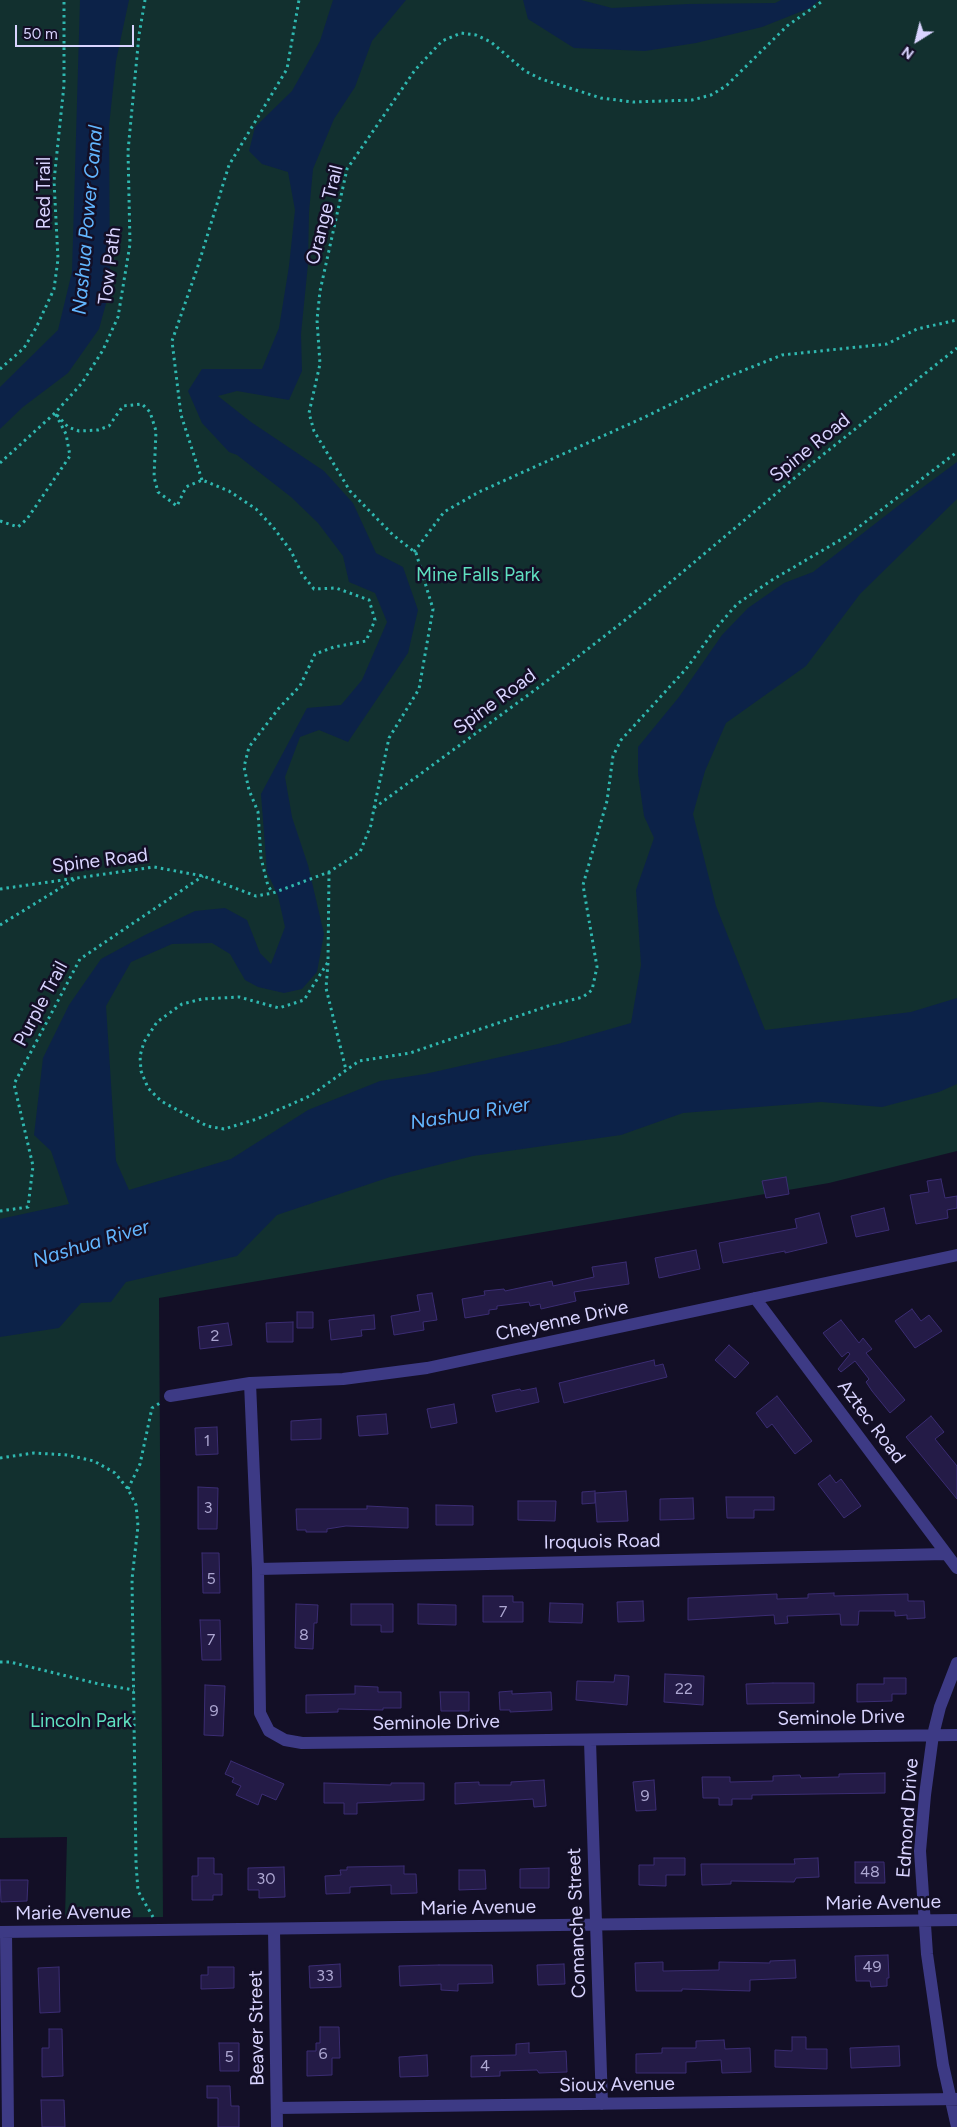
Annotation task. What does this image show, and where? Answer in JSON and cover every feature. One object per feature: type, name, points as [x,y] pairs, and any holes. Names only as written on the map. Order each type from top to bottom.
[{"type":"street","name":"Cheyenne Drive","points":[[170,1396],[250,1383],[343,1379],[427,1368],[957,1255]]},
{"type":"street","name":"Aztec Road","points":[[755,1298],[957,1568]]},
{"type":"street","name":"Seminole Drive","points":[[250,1383],[258,1568],[260,1712],[269,1731],[285,1740],[302,1743],[590,1741],[957,1735]]},
{"type":"street","name":"Iroquois Road","points":[[258,1568],[946,1554]]},
{"type":"street","name":"Edmond Drive","points":[[957,1663],[940,1707],[933,1735],[920,1851],[927,1954],[954,2099],[957,2127]]},
{"type":"street","name":"Comanche Street","points":[[590,1741],[602,2104]]},
{"type":"street","name":"Marie Avenue","points":[[3,1932],[957,1920]]},
{"type":"street","name":"Beaver Street","points":[[274,1929],[278,2127]]},
{"type":"street","points":[[3,1932],[8,2127]]},
{"type":"street","name":"Sioux Avenue","points":[[278,2108],[954,2099]]},
{"type":"path","name":"Red Trail","points":[[0,369],[24,348],[36,328],[54,288],[58,259],[54,181],[64,85],[64,0]]},
{"type":"path","name":"Tow Path","points":[[0,463],[55,413],[82,383],[103,350],[118,317],[130,244],[128,151],[139,35],[145,0]]},
{"type":"path","points":[[202,480],[181,414],[172,341],[229,166],[287,69],[299,0]]},
{"type":"path","name":"Orange Trail","points":[[414,552],[393,535],[350,491],[314,431],[309,413],[320,364],[317,320],[320,291],[348,168],[415,70],[442,41],[461,33],[476,35],[491,42],[525,71],[541,79],[601,98],[633,102],[692,100],[711,95],[726,86],[787,26],[824,0]]},
{"type":"path","points":[[374,808],[389,738],[419,689],[433,609],[414,552],[444,512],[479,492],[645,417],[722,379],[782,355],[886,344],[917,329],[957,320]]},
{"type":"path","name":"Spine Road","points":[[0,889],[154,867],[203,876],[256,896],[274,893],[329,872],[360,852],[371,824],[374,808],[629,618],[810,465],[957,348]]},
{"type":"path","points":[[55,413],[68,428],[80,431],[98,430],[109,426],[123,406],[142,404],[150,412],[156,431],[154,478],[158,492],[177,506],[186,487],[202,480],[229,491],[256,510],[291,551],[302,574],[314,590],[336,588],[369,600],[375,620],[366,641],[334,647],[316,654],[300,686],[279,708],[249,746],[244,767],[249,790],[258,812],[261,858],[268,886],[274,893]]},
{"type":"path","points":[[0,522],[18,527],[27,520],[70,456],[66,434],[55,413]]},
{"type":"path","points":[[328,962],[304,1000],[279,1008],[239,997],[202,999],[182,1004],[157,1022],[144,1042],[140,1056],[141,1072],[148,1088],[161,1101],[207,1126],[224,1129],[257,1119],[310,1096],[359,1060],[410,1052],[551,1005],[583,997],[592,990],[597,967],[583,885],[607,801],[613,756],[621,740],[686,669],[716,628],[737,604],[772,580],[847,536],[957,452]]},
{"type":"path","points":[[329,872],[326,988],[346,1070]]},
{"type":"path","name":"Purple Trail","points":[[0,1211],[28,1206],[34,1166],[14,1084],[80,959],[203,876]]},
{"type":"path","points":[[0,926],[77,878]]},
{"type":"path","points":[[128,1489],[140,1464],[152,1408],[170,1396]]},
{"type":"path","points":[[0,1458],[34,1453],[67,1455],[94,1461],[115,1473],[128,1489],[136,1505],[138,1526],[132,1579],[136,1863],[138,1892],[152,1914],[155,1930]]},
{"type":"path","points":[[0,1662],[10,1662],[99,1684],[134,1690]]},
{"type":"green space","name":"Mine Falls Park","points":[[0,0],[957,0],[957,1151],[829,1183],[159,1298],[163,1917],[65,1918],[67,1837],[0,1838]]},
{"type":"water","name":"Nashua Power Canal","points":[[80,0],[129,0],[116,61],[109,126],[110,289],[99,329],[68,373],[23,407],[0,429],[0,387],[58,330],[72,272]]},
{"type":"water","name":"Nashua River","points":[[333,0],[406,0],[372,41],[355,87],[334,119],[313,169],[309,212],[308,264],[301,334],[302,371],[289,400],[237,391],[218,396],[251,422],[324,471],[353,503],[376,553],[403,567],[418,610],[408,653],[348,742],[319,730],[300,737],[285,777],[292,817],[308,865],[324,934],[317,972],[302,989],[284,993],[258,987],[245,980],[230,954],[212,943],[172,944],[131,962],[106,1006],[116,1161],[129,1190],[231,1159],[308,1110],[380,1081],[425,1074],[558,1044],[631,1023],[641,965],[636,890],[654,838],[644,816],[638,774],[638,747],[679,697],[722,635],[748,608],[784,583],[813,572],[957,462],[957,499],[860,594],[806,666],[726,723],[705,771],[693,814],[716,906],[765,1030],[911,1012],[957,998],[957,1084],[939,1092],[882,1107],[821,1102],[683,1113],[621,1135],[473,1156],[390,1177],[277,1215],[237,1256],[126,1282],[111,1302],[81,1303],[59,1328],[0,1337],[0,1219],[69,1204],[51,1151],[34,1135],[43,1058],[69,1005],[101,959],[195,911],[225,908],[247,920],[260,953],[271,964],[285,927],[278,896],[267,872],[261,794],[307,708],[341,705],[362,680],[387,622],[375,593],[349,582],[343,556],[318,523],[291,497],[237,455],[229,452],[202,423],[188,391],[202,369],[262,369],[279,328],[289,266],[295,210],[288,172],[262,164],[249,151],[255,127],[292,91],[320,41]]},
{"type":"water","points":[[523,0],[581,0],[612,8],[819,0],[810,8],[762,27],[696,43],[645,51],[574,48],[528,19]]},
{"type":"building","points":[[786,1177],[789,1194],[766,1198],[762,1181]]},
{"type":"building","points":[[941,1179],[945,1198],[957,1196],[957,1208],[947,1210],[948,1218],[916,1224],[910,1195],[929,1192],[927,1181]]},
{"type":"building","points":[[884,1208],[889,1230],[856,1237],[851,1216]]},
{"type":"building","points":[[819,1213],[827,1243],[785,1253],[785,1251],[723,1263],[719,1243],[797,1228],[795,1219]]},
{"type":"building","points":[[696,1250],[700,1269],[659,1278],[655,1258]]},
{"type":"building","points":[[626,1262],[629,1284],[574,1292],[576,1301],[541,1309],[540,1304],[530,1306],[529,1302],[497,1306],[497,1309],[489,1310],[489,1314],[465,1318],[462,1299],[485,1295],[484,1291],[504,1289],[505,1291],[552,1281],[553,1286],[594,1277],[592,1267]]},
{"type":"building","points":[[432,1293],[437,1320],[423,1322],[424,1330],[394,1335],[391,1316],[420,1311],[417,1295]]},
{"type":"building","points":[[912,1309],[921,1321],[929,1315],[942,1331],[915,1348],[895,1321]]},
{"type":"building","points":[[297,1312],[313,1312],[313,1328],[297,1328]]},
{"type":"building","points":[[374,1315],[375,1329],[361,1330],[362,1336],[331,1340],[329,1320]]},
{"type":"building","points":[[841,1320],[859,1343],[863,1338],[872,1349],[866,1353],[905,1400],[890,1413],[872,1391],[866,1382],[869,1379],[855,1361],[841,1372],[838,1369],[850,1354],[848,1352],[842,1357],[823,1333]]},
{"type":"building","points":[[293,1322],[293,1342],[267,1342],[266,1323]]},
{"type":"building","points":[[228,1323],[232,1345],[200,1349],[198,1327]]},
{"type":"building","points":[[729,1345],[749,1363],[735,1378],[715,1360]]},
{"type":"building","points":[[654,1360],[655,1366],[663,1364],[667,1377],[564,1403],[559,1383]]},
{"type":"building","points":[[536,1388],[539,1402],[496,1412],[492,1395],[520,1389],[521,1391]]},
{"type":"building","points":[[777,1396],[812,1441],[795,1454],[772,1424],[767,1428],[756,1413]]},
{"type":"building","points":[[454,1404],[457,1423],[431,1428],[427,1409]]},
{"type":"building","points":[[386,1414],[388,1434],[359,1436],[357,1416]]},
{"type":"building","points":[[931,1416],[944,1432],[935,1439],[957,1466],[957,1499],[906,1437]]},
{"type":"building","points":[[321,1419],[321,1439],[291,1440],[291,1421]]},
{"type":"building","points":[[217,1427],[218,1454],[196,1455],[195,1428]]},
{"type":"building","points":[[830,1475],[836,1483],[841,1479],[861,1506],[844,1518],[818,1484]]},
{"type":"building","points":[[198,1487],[218,1488],[217,1529],[198,1529]]},
{"type":"building","points":[[595,1491],[595,1503],[582,1504],[582,1492]]},
{"type":"building","points":[[626,1491],[628,1521],[597,1522],[595,1493]]},
{"type":"building","points":[[726,1497],[774,1497],[774,1510],[754,1510],[754,1518],[727,1518]]},
{"type":"building","points":[[693,1498],[694,1519],[660,1520],[660,1499]]},
{"type":"building","points":[[518,1501],[556,1501],[555,1521],[518,1520]]},
{"type":"building","points":[[436,1505],[473,1506],[473,1525],[436,1525]]},
{"type":"building","points":[[367,1506],[408,1508],[408,1528],[346,1526],[327,1529],[327,1532],[297,1530],[296,1509],[367,1509]]},
{"type":"building","points":[[202,1553],[219,1553],[220,1593],[203,1593]]},
{"type":"building","points":[[834,1593],[834,1596],[908,1594],[908,1601],[924,1601],[925,1618],[907,1619],[907,1615],[895,1616],[895,1611],[859,1611],[858,1625],[841,1625],[840,1614],[787,1616],[788,1623],[775,1624],[774,1615],[688,1620],[688,1598],[777,1594],[777,1599],[808,1598],[808,1594]]},
{"type":"building","points":[[483,1596],[513,1596],[513,1602],[523,1602],[523,1622],[483,1622]]},
{"type":"building","points":[[643,1601],[644,1621],[618,1622],[617,1602]]},
{"type":"building","points":[[550,1603],[583,1604],[582,1623],[549,1622]]},
{"type":"building","points":[[296,1604],[318,1605],[317,1623],[314,1623],[313,1649],[295,1648]]},
{"type":"building","points":[[351,1604],[393,1604],[393,1632],[381,1632],[381,1625],[351,1625]]},
{"type":"building","points":[[418,1604],[456,1605],[456,1625],[418,1624]]},
{"type":"building","points":[[200,1620],[220,1620],[221,1660],[202,1660]]},
{"type":"building","points":[[665,1674],[704,1676],[703,1705],[664,1702]]},
{"type":"building","points":[[615,1675],[629,1676],[627,1705],[576,1700],[577,1681],[614,1682]]},
{"type":"building","points":[[884,1678],[906,1678],[906,1694],[892,1694],[892,1701],[857,1702],[857,1684],[884,1684]]},
{"type":"building","points":[[814,1683],[814,1703],[747,1704],[746,1684]]},
{"type":"building","points":[[205,1685],[225,1686],[223,1736],[204,1735]]},
{"type":"building","points":[[355,1686],[378,1687],[378,1692],[401,1692],[401,1708],[383,1708],[383,1710],[338,1709],[338,1712],[306,1713],[306,1695],[355,1694]]},
{"type":"building","points":[[512,1691],[512,1694],[551,1692],[552,1710],[510,1712],[510,1710],[500,1710],[499,1692]]},
{"type":"building","points":[[440,1692],[469,1692],[469,1711],[441,1711]]},
{"type":"building","points":[[231,1761],[284,1784],[276,1800],[262,1794],[258,1805],[236,1795],[241,1786],[232,1782],[234,1778],[225,1774]]},
{"type":"building","points":[[885,1773],[885,1793],[752,1795],[752,1799],[732,1799],[732,1805],[719,1805],[719,1798],[703,1798],[702,1777],[730,1777],[730,1782],[773,1781],[773,1776],[800,1775],[801,1778],[839,1777],[839,1774]]},
{"type":"building","points":[[544,1780],[546,1806],[534,1807],[533,1799],[455,1804],[455,1783],[479,1782],[479,1785],[511,1785],[511,1782]]},
{"type":"building","points":[[654,1780],[656,1810],[636,1811],[633,1782]]},
{"type":"building","points":[[324,1783],[391,1785],[391,1783],[424,1783],[424,1800],[357,1803],[357,1814],[344,1814],[344,1803],[324,1803]]},
{"type":"building","points":[[198,1858],[214,1858],[214,1874],[222,1874],[222,1895],[213,1895],[213,1900],[192,1900],[192,1876],[198,1876]]},
{"type":"building","points":[[654,1858],[685,1858],[685,1875],[666,1875],[666,1886],[639,1885],[639,1865],[654,1865]]},
{"type":"building","points":[[818,1858],[819,1877],[796,1878],[794,1882],[731,1881],[731,1884],[702,1885],[701,1864],[795,1864],[794,1859]]},
{"type":"building","points":[[855,1862],[884,1862],[885,1883],[855,1883]]},
{"type":"building","points":[[404,1866],[404,1874],[416,1874],[417,1893],[391,1894],[391,1885],[350,1887],[350,1893],[326,1894],[325,1876],[341,1875],[340,1870],[347,1870],[347,1867]]},
{"type":"building","points":[[284,1867],[285,1897],[259,1898],[259,1890],[248,1890],[248,1868]]},
{"type":"building","points":[[549,1868],[549,1888],[520,1888],[520,1869]]},
{"type":"building","points":[[459,1870],[485,1870],[486,1889],[459,1890]]},
{"type":"building","points":[[0,1880],[28,1880],[27,1901],[1,1902]]},
{"type":"building","points":[[888,1955],[889,1978],[887,1978],[887,1986],[871,1987],[870,1981],[856,1981],[855,1956]]},
{"type":"building","points":[[795,1960],[796,1978],[750,1980],[750,1991],[682,1989],[682,1991],[636,1991],[635,1963],[663,1962],[663,1971],[719,1970],[719,1962],[770,1963],[770,1961]]},
{"type":"building","points":[[340,1964],[341,1987],[310,1988],[309,1966]]},
{"type":"building","points":[[564,1964],[565,1984],[538,1985],[537,1965]]},
{"type":"building","points":[[492,1965],[493,1983],[458,1984],[458,1991],[441,1990],[441,1984],[400,1986],[399,1966]]},
{"type":"building","points":[[59,1967],[60,2012],[40,2013],[38,1968]]},
{"type":"building","points":[[208,1967],[234,1967],[234,1988],[201,1989],[201,1975],[208,1975]]},
{"type":"building","points":[[320,2027],[339,2027],[340,2058],[332,2058],[332,2075],[307,2076],[307,2051],[316,2051],[316,2043],[320,2043]]},
{"type":"building","points":[[49,2029],[62,2029],[63,2076],[42,2077],[42,2048],[49,2048]]},
{"type":"building","points":[[792,2037],[806,2037],[806,2049],[827,2049],[827,2069],[775,2067],[775,2050],[792,2051]]},
{"type":"building","points":[[724,2040],[725,2049],[750,2048],[751,2072],[722,2073],[721,2060],[686,2062],[686,2073],[636,2073],[636,2054],[662,2053],[662,2048],[696,2048],[696,2041]]},
{"type":"building","points":[[219,2043],[239,2043],[239,2071],[220,2071]]},
{"type":"building","points":[[529,2043],[529,2053],[566,2051],[567,2072],[539,2073],[537,2070],[500,2071],[500,2076],[471,2077],[471,2056],[516,2055],[516,2044]]},
{"type":"building","points":[[899,2046],[900,2066],[851,2068],[850,2048]]},
{"type":"building","points":[[427,2055],[428,2076],[400,2077],[399,2057]]},
{"type":"building","points":[[207,2086],[230,2086],[231,2106],[239,2106],[239,2127],[218,2127],[218,2098],[207,2098]]},
{"type":"building","points":[[41,2100],[64,2100],[65,2127],[42,2127]]},
{"type":"park label","name":"Lincoln Park","points":[[81,1721]]}]
